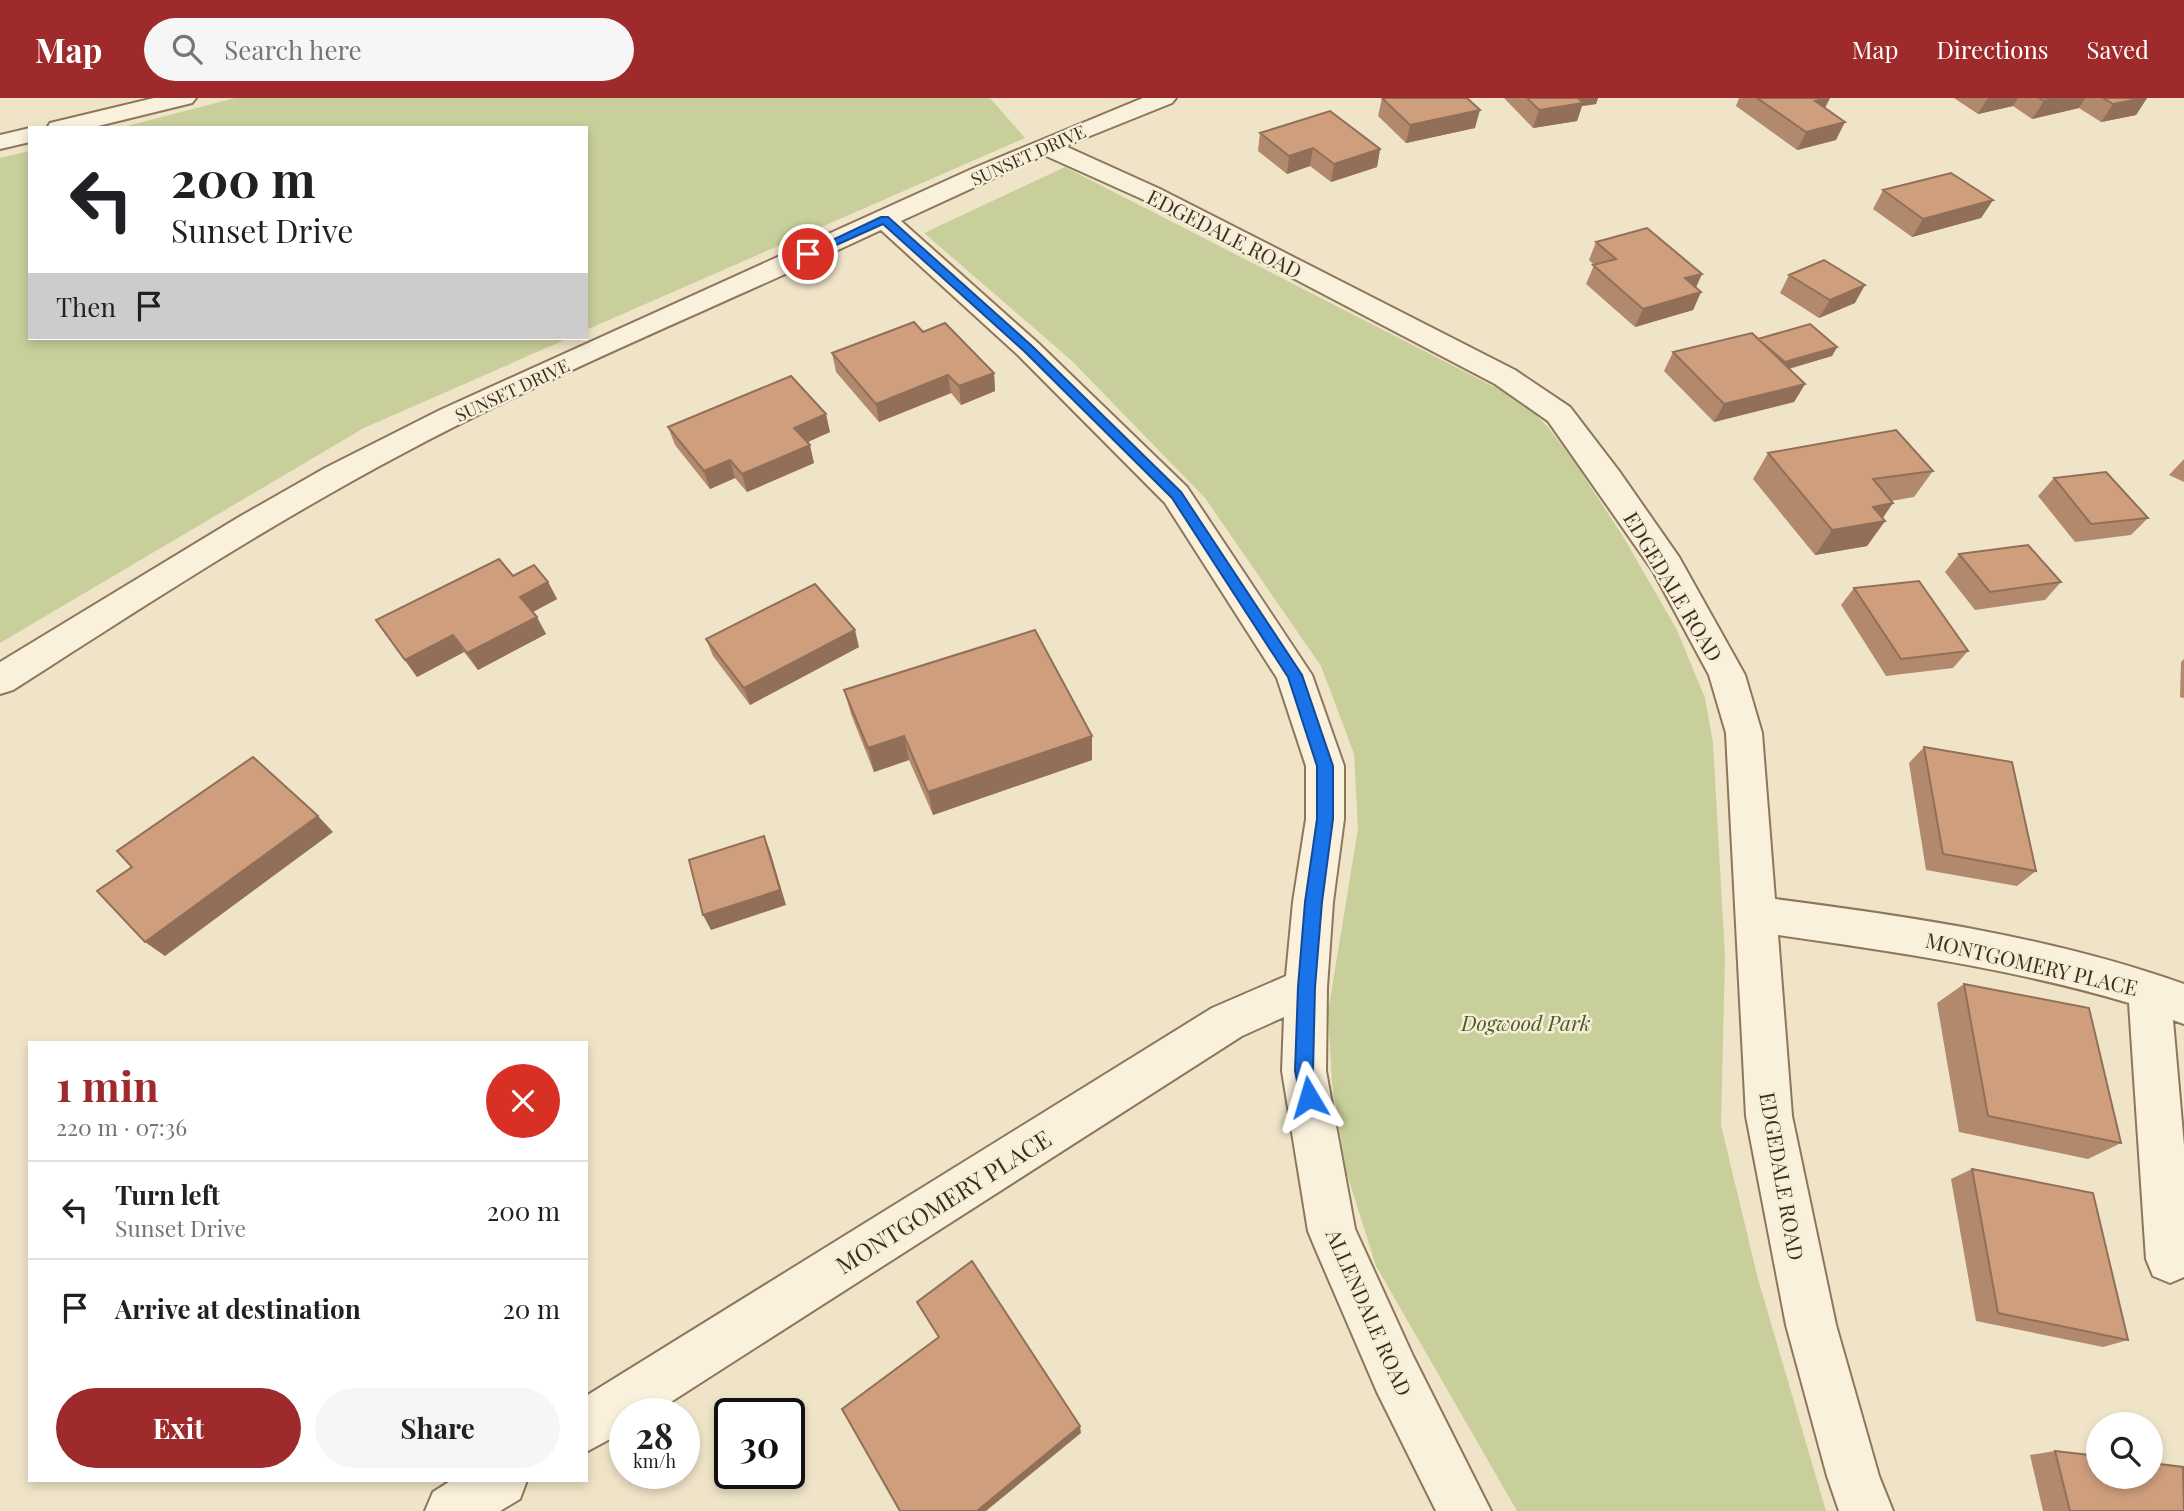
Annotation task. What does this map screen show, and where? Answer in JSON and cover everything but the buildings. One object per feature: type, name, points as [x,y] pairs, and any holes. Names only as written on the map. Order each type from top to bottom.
[{"type":"street","points":[[67,126],[184,98]]},
{"type":"street","name":"SUNSET DRIVE","points":[[0,680],[184,565],[337,475],[529,381],[884,219],[1164,98]]},
{"type":"street","points":[[0,142],[28,135]]},
{"type":"street","name":"EDGEDALE ROAD","points":[[1046,147],[1151,194],[1506,377],[1559,414],[1608,478],[1667,565],[1727,675],[1744,733],[1769,1116],[1811,1325],[1853,1476],[1866,1511]]},
{"type":"street","name":"ALLENDALE ROAD","points":[[884,219],[1028,349],[1176,495],[1294,675],[1325,766],[1325,819],[1313,902],[1306,987],[1304,1071],[1332,1231],[1395,1374],[1464,1511]]},
{"type":"street","name":"MONTGOMERY PLACE","points":[[1754,914],[1940,939],[1987,948],[2166,997]]},
{"type":"street","name":"MONTGOMERY PLACE","points":[[588,1425],[1227,1022],[1306,987]]},
{"type":"street","points":[[2166,997],[2170,1259]]},
{"type":"street","points":[[452,1511],[497,1482]]},
{"type":"green space","points":[[235,98],[990,98],[1025,138],[588,329],[588,126],[127,126]]},
{"type":"green space","points":[[28,151],[28,340],[564,340],[364,428],[0,643],[0,158]]},
{"type":"green space","name":"Dogwood Park","points":[[1065,167],[1520,400],[1548,427],[1575,463],[1624,538],[1677,630],[1705,698],[1713,743],[1725,956],[1721,1125],[1758,1279],[1826,1511],[1517,1511],[1376,1266],[1346,1171],[1332,1083],[1328,1012],[1358,829],[1354,754],[1321,666],[1205,498],[1071,360],[924,233]]},
{"type":"route","points":[[808,254],[884,219],[1028,349],[1176,495],[1294,675],[1325,766],[1325,819],[1313,902],[1306,987],[1304,1071],[1309,1097]]}]
